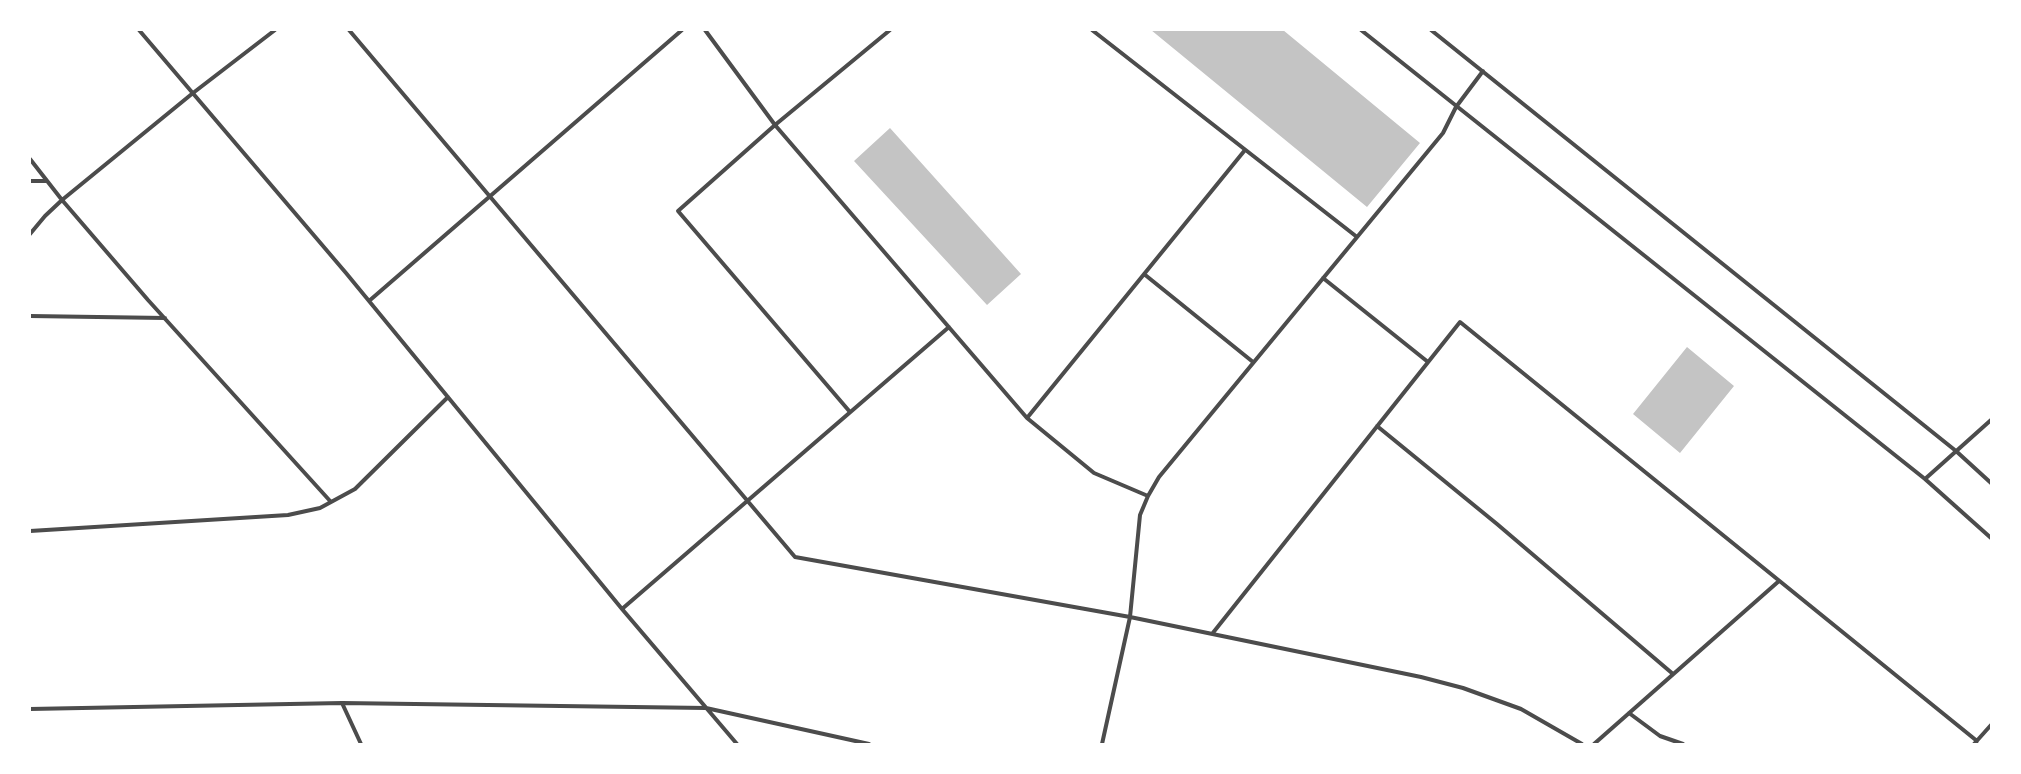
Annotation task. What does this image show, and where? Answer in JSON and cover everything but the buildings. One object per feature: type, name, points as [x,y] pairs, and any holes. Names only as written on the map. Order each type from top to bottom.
[{"type":"street","points":[[139,30],[369,301],[622,609],[737,744]]},
{"type":"street","points":[[30,234],[45,216],[62,200],[193,93],[275,30]]},
{"type":"street","points":[[350,30],[795,557],[1130,617],[1394,672],[1463,688],[1521,710],[1582,744]]},
{"type":"street","points":[[369,301],[491,197],[682,30]]},
{"type":"street","points":[[705,30],[775,125],[1027,418],[1094,472],[1148,496]]},
{"type":"street","points":[[850,412],[678,211],[775,125],[890,30]]},
{"type":"street","points":[[1092,30],[1357,237]]},
{"type":"street","points":[[1361,30],[1925,479],[1991,538]]},
{"type":"street","points":[[1430,30],[1956,451],[1991,483]]},
{"type":"street","points":[[1102,744],[1130,617],[1140,515],[1148,496],[1159,477],[1443,133],[1456,107],[1482,71]]},
{"type":"street","points":[[1027,418],[1245,150]]},
{"type":"street","points":[[30,159],[62,200],[165,318],[331,502]]},
{"type":"street","points":[[30,181],[47,181]]},
{"type":"street","points":[[1144,274],[1253,362]]},
{"type":"street","points":[[1323,278],[1428,362]]},
{"type":"street","points":[[30,316],[165,318]]},
{"type":"street","points":[[1212,634],[1460,322],[1975,742],[1991,725]]},
{"type":"street","points":[[622,609],[949,327]]},
{"type":"street","points":[[30,531],[288,515],[320,508],[355,489],[448,397]]},
{"type":"street","points":[[1925,479],[1991,420]]},
{"type":"street","points":[[1377,426],[1497,524],[1673,674]]},
{"type":"street","points":[[1594,744],[1779,581]]},
{"type":"street","points":[[342,702],[361,744]]},
{"type":"street","points":[[30,709],[342,702],[706,708],[868,744]]},
{"type":"street","points":[[1629,713],[1660,736],[1683,744]]}]
